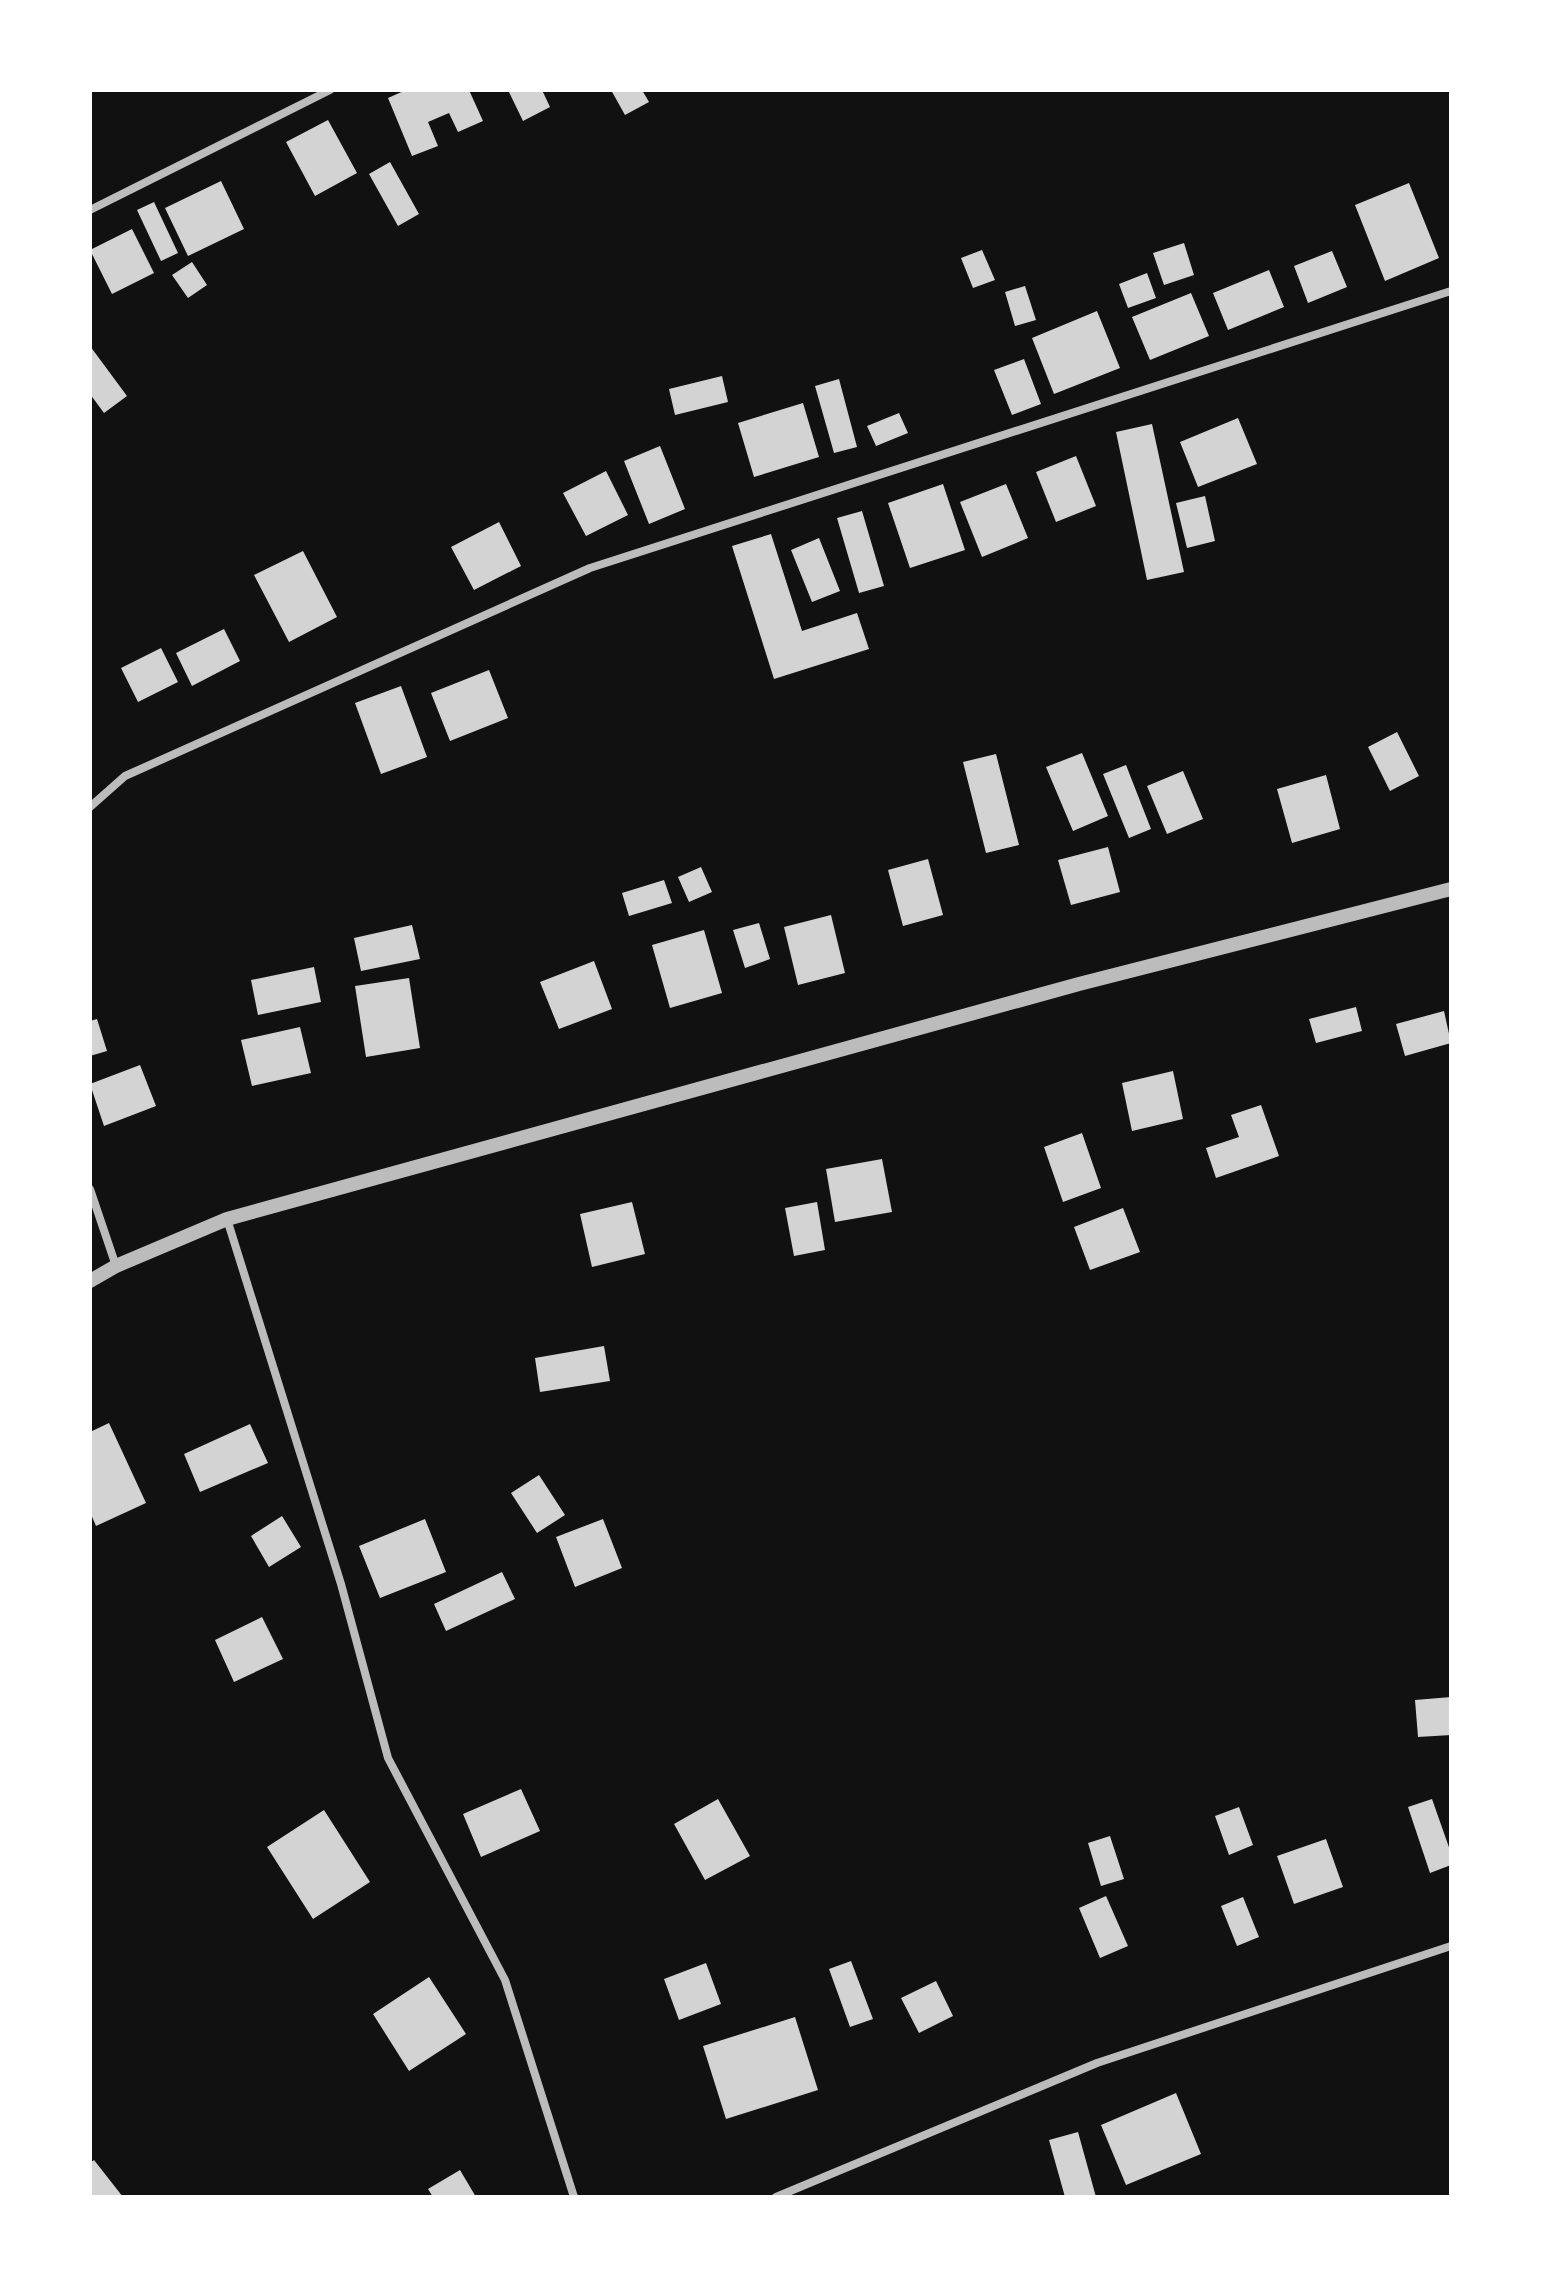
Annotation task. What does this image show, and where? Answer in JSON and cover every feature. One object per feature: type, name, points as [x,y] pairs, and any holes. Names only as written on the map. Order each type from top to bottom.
[{"type":"street","points":[[90,210],[330,90]]},
{"type":"street","points":[[90,807],[125,776],[590,568],[1451,291]]},
{"type":"street","points":[[90,1281],[116,1266],[227,1219],[1079,984],[1451,889]]},
{"type":"street","points":[[90,1189],[116,1266]]},
{"type":"street","points":[[227,1219],[341,1584],[388,1758],[505,1980],[574,2197]]},
{"type":"street","points":[[776,2197],[1097,2063],[1451,1946]]},
{"type":"building","points":[[406,90],[469,90],[483,121],[458,132],[449,113],[428,122],[438,146],[412,156],[388,98]]},
{"type":"building","points":[[508,90],[542,90],[550,107],[523,121]]},
{"type":"building","points":[[611,90],[642,90],[649,102],[625,115]]},
{"type":"building","points":[[328,120],[357,173],[315,196],[286,142]]},
{"type":"building","points":[[390,162],[419,214],[398,226],[369,174]]},
{"type":"building","points":[[221,181],[244,229],[188,256],[165,208]]},
{"type":"building","points":[[1409,183],[1439,258],[1385,281],[1355,205]]},
{"type":"building","points":[[154,202],[178,253],[161,261],[137,210]]},
{"type":"building","points":[[132,229],[154,273],[112,294],[90,250]]},
{"type":"building","points":[[1184,243],[1194,275],[1164,285],[1153,253]]},
{"type":"building","points":[[982,250],[995,280],[973,288],[961,258]]},
{"type":"building","points":[[1332,251],[1347,287],[1308,303],[1294,266]]},
{"type":"building","points":[[192,262],[207,285],[188,298],[172,275]]},
{"type":"building","points":[[1269,270],[1284,307],[1228,330],[1213,293]]},
{"type":"building","points":[[1147,273],[1156,298],[1128,308],[1119,284]]},
{"type":"building","points":[[1025,286],[1036,320],[1015,326],[1005,292]]},
{"type":"building","points":[[1191,293],[1209,336],[1150,360],[1132,317]]},
{"type":"building","points":[[1097,311],[1120,368],[1054,394],[1032,338]]},
{"type":"building","points":[[90,346],[127,396],[104,413],[90,394]]},
{"type":"building","points":[[1024,359],[1041,404],[1012,415],[994,370]]},
{"type":"building","points":[[722,376],[728,402],[675,415],[669,389]]},
{"type":"building","points":[[839,379],[857,447],[834,453],[815,386]]},
{"type":"building","points":[[803,403],[819,457],[754,477],[738,423]]},
{"type":"building","points":[[899,413],[908,433],[876,446],[867,426]]},
{"type":"building","points":[[1238,418],[1257,464],[1198,487],[1180,442]]},
{"type":"building","points":[[1152,424],[1184,572],[1147,580],[1116,432]]},
{"type":"building","points":[[660,446],[685,509],[649,524],[624,461]]},
{"type":"building","points":[[1076,456],[1096,506],[1056,522],[1036,472]]},
{"type":"building","points":[[606,471],[628,515],[586,536],[563,493]]},
{"type":"building","points":[[943,484],[965,550],[910,568],[888,503]]},
{"type":"building","points":[[1006,484],[1028,538],[982,557],[960,502]]},
{"type":"building","points":[[1205,496],[1215,541],[1187,548],[1176,503]]},
{"type":"building","points":[[862,511],[884,586],[859,593],[837,518]]},
{"type":"building","points":[[499,522],[521,566],[474,590],[451,547]]},
{"type":"building","points":[[771,534],[802,631],[857,613],[869,649],[774,679],[732,546]]},
{"type":"building","points":[[819,538],[840,591],[812,602],[791,550]]},
{"type":"building","points":[[303,551],[337,617],[289,642],[254,575]]},
{"type":"building","points":[[224,629],[240,661],[192,686],[176,653]]},
{"type":"building","points":[[161,648],[178,682],[138,702],[121,668]]},
{"type":"building","points":[[489,670],[508,718],[450,741],[431,693]]},
{"type":"building","points":[[401,686],[427,757],[381,774],[355,703]]},
{"type":"building","points":[[1397,732],[1419,776],[1390,791],[1368,747]]},
{"type":"building","points":[[1082,753],[1108,816],[1073,831],[1046,767]]},
{"type":"building","points":[[996,754],[1019,845],[986,853],[963,762]]},
{"type":"building","points":[[1126,765],[1151,829],[1129,838],[1103,774]]},
{"type":"building","points":[[1183,771],[1203,819],[1167,834],[1147,786]]},
{"type":"building","points":[[1326,775],[1340,829],[1292,843],[1277,789]]},
{"type":"building","points":[[1108,847],[1120,892],[1071,905],[1058,860]]},
{"type":"building","points":[[928,859],[943,915],[903,926],[888,870]]},
{"type":"building","points":[[701,867],[712,892],[689,902],[678,877]]},
{"type":"building","points":[[664,880],[672,903],[629,916],[622,893]]},
{"type":"building","points":[[831,915],[845,973],[798,985],[784,927]]},
{"type":"building","points":[[759,923],[770,959],[745,968],[733,930]]},
{"type":"building","points":[[412,925],[420,959],[361,971],[354,938]]},
{"type":"building","points":[[704,930],[722,993],[670,1008],[652,945]]},
{"type":"building","points":[[594,961],[612,1009],[559,1029],[540,982]]},
{"type":"building","points":[[314,967],[321,1002],[258,1015],[251,980]]},
{"type":"building","points":[[409,978],[420,1048],[366,1057],[355,986]]},
{"type":"building","points":[[1356,1007],[1362,1031],[1316,1043],[1309,1019]]},
{"type":"building","points":[[1444,1011],[1451,1043],[1405,1056],[1396,1024]]},
{"type":"building","points":[[97,1019],[107,1051],[90,1056],[90,1021]]},
{"type":"building","points":[[300,1027],[311,1073],[252,1086],[241,1040]]},
{"type":"building","points":[[140,1065],[156,1106],[104,1126],[90,1084]]},
{"type":"building","points":[[1173,1071],[1183,1119],[1132,1131],[1122,1083]]},
{"type":"building","points":[[1261,1105],[1279,1156],[1216,1178],[1206,1148],[1239,1137],[1231,1115]]},
{"type":"building","points":[[1082,1133],[1101,1188],[1063,1202],[1044,1147]]},
{"type":"building","points":[[882,1159],[892,1212],[835,1222],[826,1169]]},
{"type":"building","points":[[632,1202],[645,1254],[592,1267],[580,1214]]},
{"type":"building","points":[[817,1202],[825,1250],[794,1256],[785,1208]]},
{"type":"building","points":[[1123,1208],[1140,1252],[1090,1270],[1074,1227]]},
{"type":"building","points":[[604,1346],[610,1381],[540,1392],[535,1358]]},
{"type":"building","points":[[109,1423],[146,1503],[96,1526],[90,1512],[90,1432]]},
{"type":"building","points":[[250,1424],[268,1463],[200,1492],[184,1454]]},
{"type":"building","points":[[539,1475],[565,1515],[537,1533],[511,1493]]},
{"type":"building","points":[[282,1516],[301,1547],[269,1567],[251,1536]]},
{"type":"building","points":[[425,1519],[446,1572],[380,1598],[359,1546]]},
{"type":"building","points":[[603,1519],[622,1568],[575,1587],[556,1537]]},
{"type":"building","points":[[502,1572],[515,1599],[446,1631],[434,1604]]},
{"type":"building","points":[[262,1617],[283,1659],[234,1682],[215,1640]]},
{"type":"building","points":[[1451,1697],[1451,1735],[1418,1737],[1415,1700]]},
{"type":"building","points":[[521,1789],[540,1831],[481,1857],[463,1814]]},
{"type":"building","points":[[718,1799],[750,1856],[705,1880],[674,1824]]},
{"type":"building","points":[[1432,1799],[1451,1853],[1451,1865],[1430,1873],[1408,1807]]},
{"type":"building","points":[[1239,1807],[1253,1845],[1229,1855],[1215,1816]]},
{"type":"building","points":[[324,1810],[370,1882],[313,1919],[267,1847]]},
{"type":"building","points":[[1110,1836],[1124,1879],[1101,1886],[1088,1843]]},
{"type":"building","points":[[1326,1839],[1343,1887],[1294,1904],[1277,1856]]},
{"type":"building","points":[[1106,1896],[1128,1946],[1100,1958],[1079,1908]]},
{"type":"building","points":[[1243,1897],[1259,1937],[1237,1946],[1221,1906]]},
{"type":"building","points":[[851,1961],[873,2019],[850,2027],[829,1969]]},
{"type":"building","points":[[706,1963],[721,2004],[679,2020],[664,1979]]},
{"type":"building","points":[[429,1977],[466,2034],[409,2071],[373,2014]]},
{"type":"building","points":[[936,1981],[953,2016],[919,2033],[901,1998]]},
{"type":"building","points":[[795,2017],[818,2090],[726,2119],[703,2046]]},
{"type":"building","points":[[1176,2093],[1201,2154],[1126,2185],[1101,2125]]},
{"type":"building","points":[[1078,2132],[1096,2197],[1065,2197],[1049,2140]]},
{"type":"building","points":[[94,2160],[123,2197],[90,2197],[90,2163]]},
{"type":"building","points":[[460,2170],[476,2197],[433,2197],[428,2189]]}]
